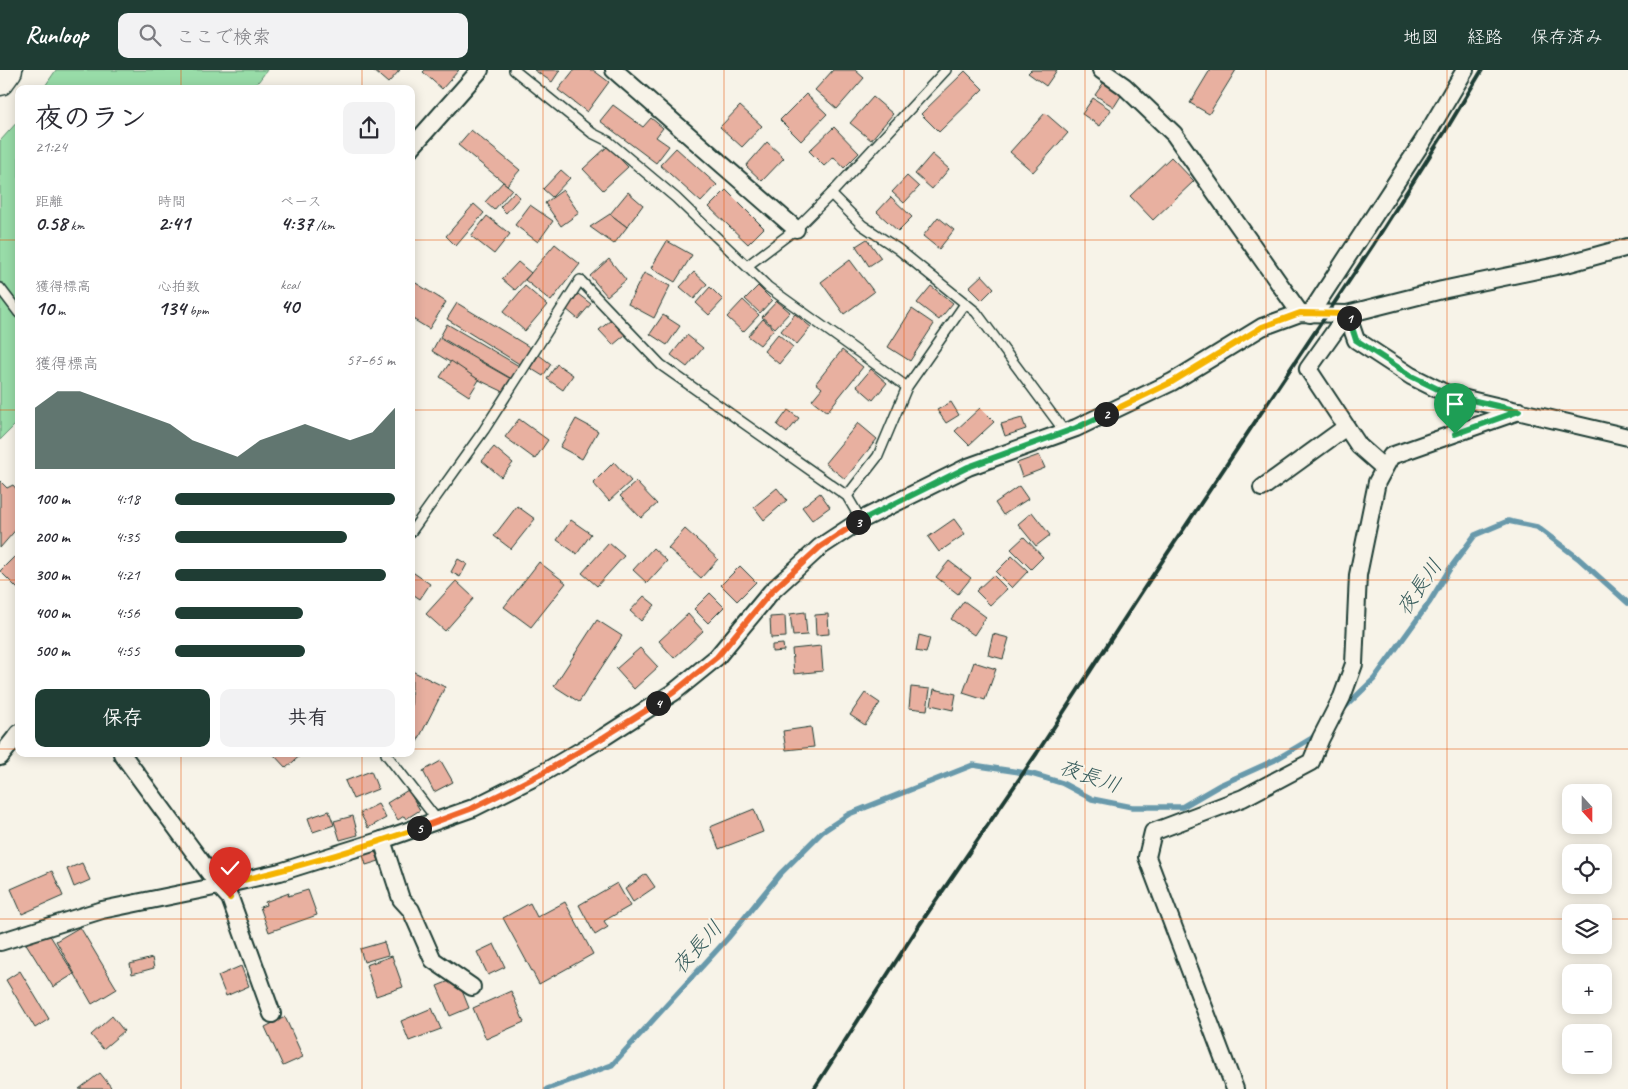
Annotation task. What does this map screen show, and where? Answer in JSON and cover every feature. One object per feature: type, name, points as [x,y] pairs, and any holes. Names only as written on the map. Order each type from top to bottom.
[{"type":"highway","points":[[0,81],[8,70]]},
{"type":"street","points":[[415,143],[480,70]]},
{"type":"street","points":[[614,70],[796,229]]},
{"type":"street","points":[[1101,70],[1125,76],[1174,134],[1305,314]]},
{"type":"street","points":[[1305,314],[1423,141],[1465,70]]},
{"type":"street","points":[[0,942],[102,910],[280,872],[382,840],[473,808],[541,774],[604,737],[674,692],[717,657],[771,592],[820,547],[861,520],[968,467],[1065,432],[1172,382],[1262,327],[1305,314],[1347,314],[1442,290],[1566,264],[1628,247]]},
{"type":"street","points":[[1347,314],[1356,340],[1411,376],[1450,395],[1628,437]]},
{"type":"street","points":[[1347,314],[1308,369],[1359,446],[1384,468]]},
{"type":"street","points":[[1235,1089],[1147,858],[1153,832],[1242,798],[1311,762],[1342,698],[1354,664],[1358,575],[1377,482],[1391,456],[1519,411]]},
{"type":"street","points":[[1262,488],[1346,427]]},
{"type":"street","points":[[0,757],[15,738]]},
{"type":"street","points":[[124,757],[219,886],[230,898],[272,1014]]},
{"type":"street","points":[[382,840],[401,899],[411,910],[433,960],[472,987]]},
{"type":"lane","points":[[0,91],[16,70]]},
{"type":"lane","points":[[514,70],[592,133],[608,141],[676,198],[768,287],[907,387]]},
{"type":"lane","points":[[747,266],[796,229],[946,70]]},
{"type":"lane","points":[[831,194],[862,225],[898,248],[976,312],[1065,432]]},
{"type":"lane","points":[[415,526],[484,430],[580,280],[661,365],[847,496],[861,520]]},
{"type":"lane","points":[[0,288],[15,308]]},
{"type":"lane","points":[[847,496],[878,456],[907,387],[965,304]]},
{"type":"lane","points":[[388,757],[438,821]]},
{"type":"green space","points":[[56,70],[267,70],[256,85],[46,85]]},
{"type":"green space","points":[[15,124],[15,425],[0,440],[0,141]]},
{"type":"building","points":[[373,70],[400,70],[388,83]]},
{"type":"building","points":[[425,70],[459,70],[442,89],[423,72]]},
{"type":"building","points":[[534,70],[560,70],[552,82]]},
{"type":"building","points":[[574,70],[593,70],[609,82],[587,112],[558,90]]},
{"type":"building","points":[[833,70],[855,70],[864,78],[837,109],[815,90]]},
{"type":"building","points":[[1031,70],[1057,70],[1046,86],[1028,73]]},
{"type":"building","points":[[1210,70],[1236,70],[1209,114],[1190,103]]},
{"type":"building","points":[[965,71],[983,89],[939,132],[921,114]]},
{"type":"building","points":[[1106,79],[1124,91],[1114,107],[1095,95]]},
{"type":"building","points":[[806,94],[827,114],[801,141],[780,120]]},
{"type":"building","points":[[873,97],[893,114],[871,140],[850,123]]},
{"type":"building","points":[[1093,98],[1111,110],[1100,126],[1082,114]]},
{"type":"building","points":[[613,105],[643,127],[651,118],[663,128],[656,137],[669,146],[656,163],[600,121]]},
{"type":"building","points":[[740,106],[762,126],[742,147],[720,127]]},
{"type":"building","points":[[1045,113],[1068,133],[1033,172],[1010,152]]},
{"type":"building","points":[[834,127],[859,153],[844,168],[834,157],[824,166],[809,151]]},
{"type":"building","points":[[471,130],[520,170],[507,185],[458,145]]},
{"type":"building","points":[[767,142],[784,158],[762,181],[746,166]]},
{"type":"building","points":[[608,146],[628,167],[603,190],[583,169]]},
{"type":"building","points":[[676,148],[717,185],[701,202],[660,165]]},
{"type":"building","points":[[932,154],[949,169],[932,189],[915,174]]},
{"type":"building","points":[[1171,157],[1194,181],[1153,220],[1130,196]]},
{"type":"building","points":[[561,170],[570,178],[552,197],[543,189]]},
{"type":"building","points":[[907,176],[919,187],[904,203],[892,192]]},
{"type":"building","points":[[503,182],[512,189],[494,210],[485,202]]},
{"type":"building","points":[[563,190],[579,213],[561,226],[545,203]]},
{"type":"building","points":[[726,190],[764,228],[748,244],[709,207]]},
{"type":"building","points":[[514,192],[520,197],[506,213],[500,207]]},
{"type":"building","points":[[628,192],[643,205],[627,227],[610,214]]},
{"type":"building","points":[[891,197],[912,217],[898,231],[877,212]]},
{"type":"building","points":[[474,204],[484,213],[456,246],[446,236]]},
{"type":"building","points":[[530,205],[553,221],[538,242],[515,225]]},
{"type":"building","points":[[610,214],[627,227],[614,244],[590,227]]},
{"type":"building","points":[[487,216],[510,234],[494,254],[471,236]]},
{"type":"building","points":[[938,217],[954,230],[939,249],[923,236]]},
{"type":"building","points":[[867,239],[881,258],[869,266],[856,246]]},
{"type":"building","points":[[667,241],[692,255],[675,282],[651,268]]},
{"type":"building","points":[[555,244],[580,264],[551,301],[525,280]]},
{"type":"building","points":[[609,259],[626,280],[607,296],[590,276]]},
{"type":"building","points":[[850,260],[874,292],[844,314],[821,282]]},
{"type":"building","points":[[518,262],[531,273],[515,290],[502,279]]},
{"type":"building","points":[[694,272],[707,284],[694,299],[680,287]]},
{"type":"building","points":[[644,273],[670,286],[654,318],[628,304]]},
{"type":"building","points":[[982,275],[994,288],[982,300],[969,287]]},
{"type":"building","points":[[415,283],[446,302],[429,329],[415,320]]},
{"type":"building","points":[[525,286],[547,305],[525,331],[503,312]]},
{"type":"building","points":[[758,286],[772,300],[760,313],[745,299]]},
{"type":"building","points":[[931,286],[953,303],[939,320],[917,303]]},
{"type":"building","points":[[710,287],[723,300],[709,315],[696,303]]},
{"type":"building","points":[[578,294],[591,304],[578,319],[566,309]]},
{"type":"building","points":[[743,300],[759,315],[743,332],[727,317]]},
{"type":"building","points":[[777,301],[790,312],[775,328],[762,317]]},
{"type":"building","points":[[457,303],[531,348],[521,365],[447,319]]},
{"type":"building","points":[[912,309],[934,324],[910,361],[888,347]]},
{"type":"building","points":[[795,314],[811,327],[797,344],[781,331]]},
{"type":"building","points":[[663,315],[680,326],[667,345],[650,334]]},
{"type":"building","points":[[763,319],[774,329],[760,345],[748,336]]},
{"type":"building","points":[[611,320],[625,335],[613,345],[599,330]]},
{"type":"building","points":[[447,324],[519,366],[512,379],[440,337]]},
{"type":"building","points":[[778,334],[793,347],[779,364],[764,351]]},
{"type":"building","points":[[687,335],[703,348],[687,367],[671,355]]},
{"type":"building","points":[[439,338],[511,379],[504,392],[479,380],[432,351]]},
{"type":"building","points":[[842,350],[863,367],[827,412],[812,400],[822,388],[816,383]]},
{"type":"building","points":[[539,355],[551,364],[543,376],[530,368]]},
{"type":"building","points":[[451,361],[479,380],[469,396],[440,377]]},
{"type":"building","points":[[557,364],[573,375],[563,390],[547,379]]},
{"type":"building","points":[[871,369],[887,383],[873,400],[857,386]]},
{"type":"building","points":[[951,402],[959,415],[946,423],[937,410]]},
{"type":"building","points":[[980,408],[994,422],[969,445],[955,431]]},
{"type":"building","points":[[788,410],[799,418],[787,433],[777,425]]},
{"type":"building","points":[[1022,418],[1026,429],[1005,436],[1001,424]]},
{"type":"building","points":[[519,419],[548,440],[535,459],[505,437]]},
{"type":"building","points":[[576,419],[598,431],[582,459],[560,447]]},
{"type":"building","points":[[858,423],[877,439],[845,479],[825,463]]},
{"type":"building","points":[[494,447],[513,463],[501,477],[482,461]]},
{"type":"building","points":[[1039,455],[1045,468],[1022,477],[1017,463]]},
{"type":"building","points":[[614,462],[631,481],[609,501],[593,483]]},
{"type":"building","points":[[0,481],[7,488],[13,485],[15,487],[15,531],[0,548]]},
{"type":"building","points":[[636,482],[657,504],[641,518],[620,496]]},
{"type":"building","points":[[1019,486],[1028,499],[1003,515],[995,503]]},
{"type":"building","points":[[777,488],[787,500],[764,520],[754,507]]},
{"type":"building","points":[[820,493],[830,507],[812,520],[802,507]]},
{"type":"building","points":[[517,506],[535,519],[511,549],[494,536]]},
{"type":"building","points":[[1032,512],[1050,535],[1036,546],[1018,524]]},
{"type":"building","points":[[954,519],[965,534],[939,552],[928,537]]},
{"type":"building","points":[[571,520],[591,534],[577,554],[557,540]]},
{"type":"building","points":[[685,529],[718,559],[701,578],[668,548]]},
{"type":"building","points":[[1024,537],[1043,557],[1031,569],[1011,549]]},
{"type":"building","points":[[609,543],[624,556],[597,586],[582,573]]},
{"type":"building","points":[[653,548],[667,561],[647,583],[633,570]]},
{"type":"building","points":[[15,556],[15,586],[0,571]]},
{"type":"building","points":[[1012,556],[1028,571],[1012,588],[996,572]]},
{"type":"building","points":[[458,559],[467,564],[460,577],[451,572]]},
{"type":"building","points":[[949,561],[971,578],[958,594],[936,577]]},
{"type":"building","points":[[539,562],[566,583],[531,627],[504,607]]},
{"type":"building","points":[[740,566],[756,582],[737,601],[721,585]]},
{"type":"building","points":[[415,574],[430,584],[420,599],[415,596]]},
{"type":"building","points":[[993,575],[1007,589],[990,605],[976,591]]},
{"type":"building","points":[[456,581],[474,598],[445,631],[426,614]]},
{"type":"building","points":[[710,593],[724,607],[708,623],[694,609]]},
{"type":"building","points":[[644,596],[655,605],[641,621],[630,611]]},
{"type":"building","points":[[964,601],[986,617],[974,635],[951,619]]},
{"type":"building","points":[[805,612],[807,635],[793,636],[790,614]]},
{"type":"building","points":[[688,614],[703,631],[674,658],[659,641]]},
{"type":"building","points":[[828,614],[829,634],[816,635],[815,615]]},
{"type":"building","points":[[785,616],[786,637],[771,638],[770,617]]},
{"type":"building","points":[[597,620],[622,636],[579,702],[554,686]]},
{"type":"building","points":[[993,634],[1009,638],[1003,659],[988,655]]},
{"type":"building","points":[[919,635],[930,638],[926,653],[916,651]]},
{"type":"building","points":[[783,644],[784,651],[772,652],[772,645]]},
{"type":"building","points":[[821,646],[823,671],[794,674],[792,649]]},
{"type":"building","points":[[640,648],[658,667],[634,689],[616,669]]},
{"type":"building","points":[[974,662],[996,669],[985,700],[963,693]]},
{"type":"building","points":[[415,672],[445,687],[415,746]]},
{"type":"building","points":[[911,687],[930,689],[927,710],[909,708]]},
{"type":"building","points":[[934,689],[956,694],[953,710],[931,705]]},
{"type":"building","points":[[865,693],[880,703],[865,725],[850,715]]},
{"type":"building","points":[[811,727],[814,747],[786,750],[783,731]]},
{"type":"building","points":[[276,757],[299,757],[286,768]]},
{"type":"building","points":[[441,761],[453,782],[434,792],[423,771]]},
{"type":"building","points":[[371,771],[378,789],[353,799],[345,781]]},
{"type":"building","points":[[408,790],[420,810],[406,819],[404,816],[398,820],[387,803]]},
{"type":"building","points":[[378,804],[386,818],[368,828],[360,813]]},
{"type":"building","points":[[754,809],[763,832],[719,849],[710,827]]},
{"type":"building","points":[[329,811],[334,825],[313,832],[308,818]]},
{"type":"building","points":[[353,816],[358,835],[340,840],[334,821]]},
{"type":"building","points":[[375,851],[379,861],[366,865],[363,855]]},
{"type":"building","points":[[82,863],[90,880],[74,887],[67,869]]},
{"type":"building","points":[[52,871],[63,896],[22,914],[11,889]]},
{"type":"building","points":[[646,874],[655,887],[633,902],[625,889]]},
{"type":"building","points":[[617,883],[630,906],[604,921],[608,927],[595,935],[579,905]]},
{"type":"building","points":[[308,890],[317,915],[269,932],[260,907],[266,905],[265,902],[289,893],[288,896]]},
{"type":"building","points":[[565,902],[593,954],[539,984],[503,918],[530,903],[537,917]]},
{"type":"building","points":[[80,927],[117,989],[92,1004],[56,941]]},
{"type":"building","points":[[46,929],[74,974],[53,987],[25,942]]},
{"type":"building","points":[[384,942],[388,955],[364,962],[360,949]]},
{"type":"building","points":[[494,944],[505,967],[488,975],[477,952]]},
{"type":"building","points":[[392,956],[403,987],[376,996],[366,965]]},
{"type":"building","points":[[152,958],[154,968],[132,974],[130,964]]},
{"type":"building","points":[[241,966],[249,986],[226,996],[218,976]]},
{"type":"building","points":[[20,971],[49,1019],[35,1028],[6,980]]},
{"type":"building","points":[[457,978],[469,1008],[450,1016],[437,986]]},
{"type":"building","points":[[511,991],[524,1022],[486,1039],[473,1008]]},
{"type":"building","points":[[432,1008],[441,1029],[409,1041],[401,1021]]},
{"type":"building","points":[[112,1016],[124,1031],[103,1049],[91,1035]]},
{"type":"building","points":[[285,1017],[303,1057],[283,1066],[265,1027]]},
{"type":"building","points":[[100,1073],[111,1087],[108,1089],[79,1089]]},
{"type":"waterway","name":"夜長川","points":[[1342,710],[1374,679],[1475,535],[1508,521],[1537,527],[1578,558],[1628,603]]},
{"type":"waterway","name":"夜長川","points":[[547,1089],[612,1065],[728,938],[780,874],[822,832],[849,814],[973,765],[1032,774],[1062,783],[1092,799],[1132,807],[1182,807],[1220,785],[1275,760],[1312,738],[1317,733]]},
{"type":"railway","points":[[814,1089],[920,924],[1037,753],[1373,245],[1482,70]]},
{"type":"route","points":[[230,898],[219,886],[280,872],[438,821],[473,808],[541,774],[604,737],[674,692],[717,657],[771,592],[820,547],[861,520],[968,467],[1076,428],[1172,382],[1262,327],[1300,313],[1347,314],[1356,340],[1411,376],[1450,395],[1519,411],[1455,434]]}]
